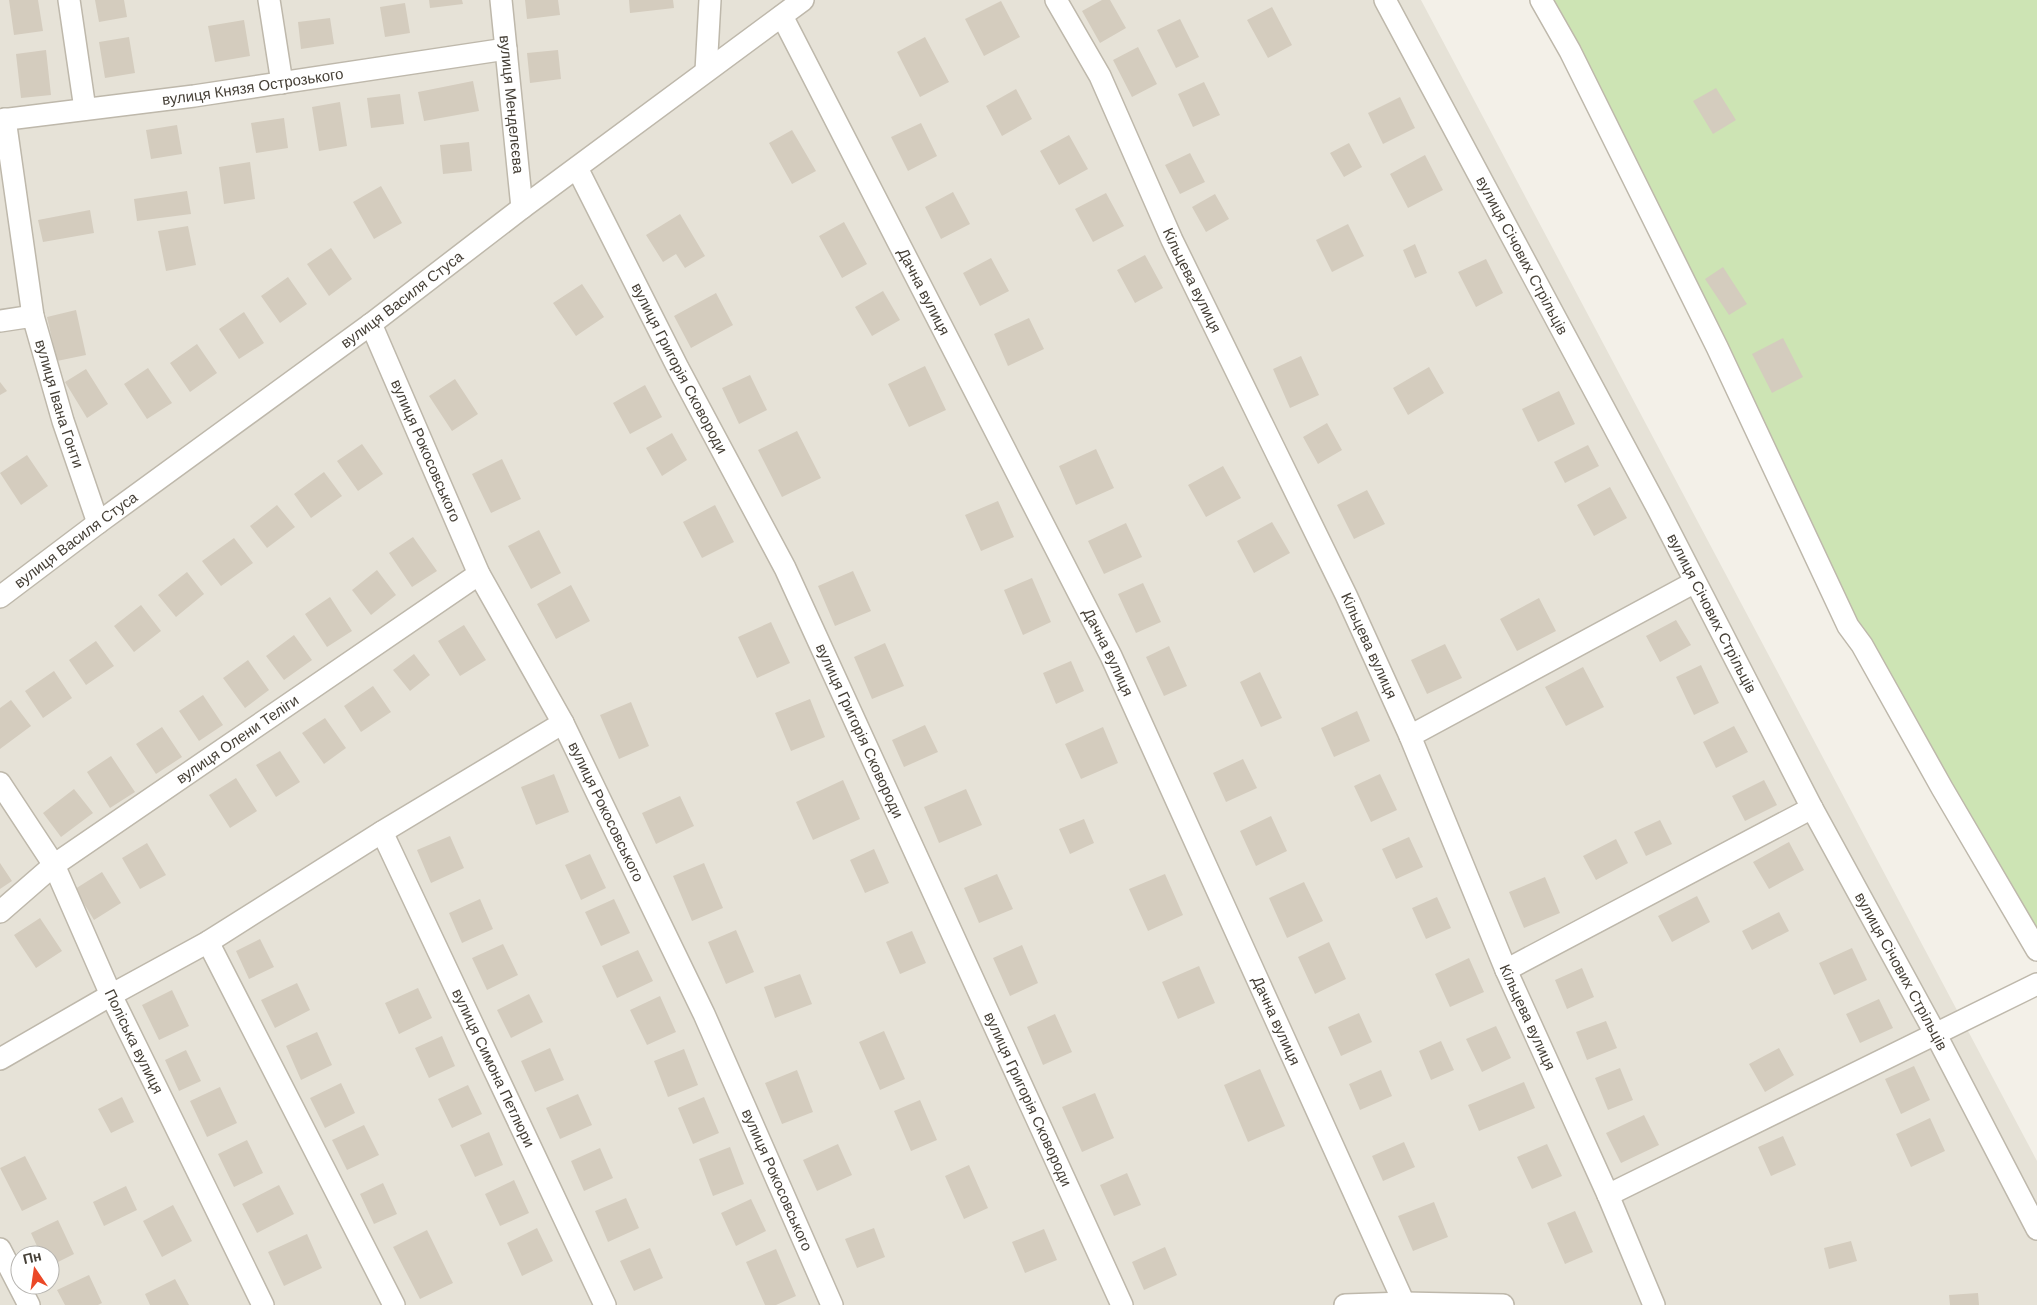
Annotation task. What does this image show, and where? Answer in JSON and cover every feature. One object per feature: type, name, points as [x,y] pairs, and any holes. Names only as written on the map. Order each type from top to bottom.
[{"type":"street","points":[[69,0],[85,109]]},
{"type":"street","points":[[269,0],[282,83]]},
{"type":"street","name":"вулиця Менделєєва","points":[[501,0],[522,208]]},
{"type":"street","points":[[706,71],[710,0]]},
{"type":"street","name":"вулиця Василя Стуса","points":[[0,597],[98,523],[371,324],[522,208],[803,0]]},
{"type":"street","name":"Кільцева вулиця","points":[[1056,0],[1100,76],[1172,240],[1346,595],[1410,736],[1506,970],[1608,1196],[1654,1305]]},
{"type":"street","name":"вулиця Січових Стрільців","points":[[1385,0],[2037,1229]]},
{"type":"street","points":[[1541,0],[1570,51],[1717,346],[1848,626],[1862,645],[1942,788],[2037,950]]},
{"type":"street","name":"Дачна вулиця","points":[[782,16],[1111,656],[1404,1303]]},
{"type":"street","name":"вулиця Князя Острозького","points":[[3,120],[282,83],[506,49]]},
{"type":"street","name":"вулиця Івана Гонти","points":[[3,120],[33,316],[63,421],[98,523]]},
{"type":"street","name":"вулиця Григорія Сковороди","points":[[577,168],[678,368],[785,568],[1122,1305]]},
{"type":"street","points":[[0,321],[33,316]]},
{"type":"street","name":"вулиця Рокосовського","points":[[371,324],[478,574],[563,723],[704,1014],[832,1305]]},
{"type":"street","name":"вулиця Олени Теліги","points":[[0,912],[54,865],[478,574]]},
{"type":"street","points":[[1410,736],[1695,582]]},
{"type":"street","points":[[0,1059],[208,942],[382,832],[563,723]]},
{"type":"street","name":"Поліська вулиця","points":[[0,783],[54,865],[111,995],[263,1305]]},
{"type":"street","points":[[1506,970],[1812,808]]},
{"type":"street","name":"вулиця Симона Петлюри","points":[[382,832],[605,1305]]},
{"type":"street","points":[[208,942],[394,1305]]},
{"type":"street","points":[[1608,1196],[2037,984]]},
{"type":"street","points":[[0,1249],[29,1305]]},
{"type":"street","points":[[1345,1305],[1404,1303],[1503,1305]]},
{"type":"shaded area","points":[[0,0],[1421,0],[2037,1161],[2037,1305],[0,1305]]},
{"type":"green space","points":[[1545,0],[2037,0],[2037,939],[1831,579]]},
{"type":"building","points":[[9,0],[38,0],[43,31],[14,35]]},
{"type":"building","points":[[95,0],[124,0],[127,17],[99,22]]},
{"type":"building","points":[[429,0],[462,0],[463,4],[430,8]]},
{"type":"building","points":[[525,0],[558,0],[560,15],[527,19]]},
{"type":"building","points":[[629,0],[673,0],[674,8],[630,13]]},
{"type":"building","points":[[1102,0],[1110,0],[1126,28],[1100,43],[1082,11]]},
{"type":"building","points":[[1001,1],[1020,37],[984,56],[965,19]]},
{"type":"building","points":[[405,3],[410,33],[385,37],[380,7]]},
{"type":"building","points":[[1272,7],[1292,45],[1268,58],[1247,20]]},
{"type":"building","points":[[330,18],[334,44],[301,49],[298,22]]},
{"type":"building","points":[[1180,19],[1199,57],[1176,68],[1157,30]]},
{"type":"building","points":[[244,20],[250,56],[215,62],[208,26]]},
{"type":"building","points":[[129,37],[135,73],[105,78],[99,42]]},
{"type":"building","points":[[925,37],[949,82],[920,97],[897,52]]},
{"type":"building","points":[[1138,47],[1157,84],[1132,97],[1113,60]]},
{"type":"building","points":[[46,50],[51,95],[21,98],[16,54]]},
{"type":"building","points":[[558,50],[561,79],[530,83],[527,53]]},
{"type":"building","points":[[473,81],[479,111],[424,121],[418,92]]},
{"type":"building","points":[[1204,82],[1220,115],[1193,127],[1178,94]]},
{"type":"building","points":[[1716,88],[1736,120],[1713,134],[1693,101]]},
{"type":"building","points":[[1016,89],[1032,119],[1002,136],[986,106]]},
{"type":"building","points":[[400,94],[404,124],[371,128],[367,98]]},
{"type":"building","points":[[1400,97],[1415,128],[1383,144],[1368,113]]},
{"type":"building","points":[[340,102],[347,146],[319,151],[312,107]]},
{"type":"building","points":[[284,118],[288,148],[256,153],[251,123]]},
{"type":"building","points":[[921,123],[937,156],[908,171],[891,137]]},
{"type":"building","points":[[177,125],[182,154],[151,159],[146,130]]},
{"type":"building","points":[[792,130],[816,171],[792,184],[769,143]]},
{"type":"building","points":[[1069,135],[1088,169],[1059,185],[1040,151]]},
{"type":"building","points":[[469,142],[472,171],[443,174],[440,145]]},
{"type":"building","points":[[1349,143],[1362,167],[1344,177],[1330,153]]},
{"type":"building","points":[[1190,153],[1205,182],[1180,194],[1165,165]]},
{"type":"building","points":[[1425,155],[1443,190],[1408,208],[1390,174]]},
{"type":"building","points":[[250,162],[255,199],[224,204],[219,167]]},
{"type":"building","points":[[381,186],[402,223],[374,239],[353,202]]},
{"type":"building","points":[[187,191],[191,214],[137,221],[134,199]]},
{"type":"building","points":[[953,192],[970,224],[941,239],[925,207]]},
{"type":"building","points":[[1106,193],[1124,226],[1093,242],[1075,209]]},
{"type":"building","points":[[1215,194],[1229,219],[1206,232],[1192,207]]},
{"type":"building","points":[[90,210],[94,233],[43,242],[38,220]]},
{"type":"building","points":[[680,214],[705,256],[685,268],[676,254],[663,262],[646,235]]},
{"type":"building","points":[[844,222],[867,264],[842,278],[819,236]]},
{"type":"building","points":[[1348,224],[1364,256],[1332,272],[1316,240]]},
{"type":"building","points":[[188,226],[196,265],[166,271],[158,231]]},
{"type":"building","points":[[1415,244],[1427,273],[1415,278],[1403,250]]},
{"type":"building","points":[[331,248],[352,279],[329,296],[307,264]]},
{"type":"building","points":[[1145,255],[1163,288],[1135,303],[1117,270]]},
{"type":"building","points":[[991,258],[1009,291],[980,306],[963,273]]},
{"type":"building","points":[[1486,259],[1503,293],[1476,307],[1458,272]]},
{"type":"building","points":[[1723,267],[1747,304],[1729,315],[1705,279]]},
{"type":"building","points":[[288,277],[307,304],[280,323],[261,296]]},
{"type":"building","points":[[582,284],[604,317],[576,336],[553,303]]},
{"type":"building","points":[[883,291],[900,320],[872,336],[855,307]]},
{"type":"building","points":[[716,293],[733,325],[691,348],[674,316]]},
{"type":"building","points":[[76,310],[86,355],[57,361],[47,317]]},
{"type":"building","points":[[244,312],[264,343],[239,359],[219,329]]},
{"type":"building","points":[[1029,318],[1044,349],[1008,366],[994,334]]},
{"type":"building","points":[[1783,338],[1803,377],[1772,393],[1752,354]]},
{"type":"building","points":[[197,344],[217,373],[190,392],[170,363]]},
{"type":"building","points":[[1301,356],[1319,395],[1290,408],[1273,369]]},
{"type":"building","points":[[925,366],[946,410],[909,427],[888,384]]},
{"type":"building","points":[[1429,367],[1444,393],[1408,415],[1393,388]]},
{"type":"building","points":[[148,368],[172,403],[147,419],[124,384]]},
{"type":"building","points":[[86,369],[108,404],[87,418],[65,382]]},
{"type":"building","points":[[750,375],[767,410],[739,424],[722,388]]},
{"type":"building","points":[[455,379],[478,414],[452,431],[429,396]]},
{"type":"building","points":[[0,382],[7,391],[0,395]]},
{"type":"building","points":[[645,385],[662,417],[630,434],[613,403]]},
{"type":"building","points":[[1559,391],[1575,424],[1538,442],[1522,409]]},
{"type":"building","points":[[1327,423],[1342,450],[1318,464],[1303,437]]},
{"type":"building","points":[[797,431],[821,478],[782,497],[758,450]]},
{"type":"building","points":[[672,433],[687,460],[662,476],[646,448]]},
{"type":"building","points":[[362,444],[383,474],[358,491],[337,461]]},
{"type":"building","points":[[1588,445],[1599,466],[1565,483],[1554,462]]},
{"type":"building","points":[[1096,449],[1114,488],[1076,505],[1059,466]]},
{"type":"building","points":[[27,455],[48,486],[21,505],[0,473]]},
{"type":"building","points":[[502,459],[521,499],[491,513],[472,474]]},
{"type":"building","points":[[1223,466],[1241,498],[1206,517],[1188,485]]},
{"type":"building","points":[[324,472],[342,496],[311,518],[294,494]]},
{"type":"building","points":[[1610,487],[1627,518],[1594,536],[1577,505]]},
{"type":"building","points":[[1367,490],[1385,524],[1354,539],[1337,505]]},
{"type":"building","points":[[998,501],[1014,537],[981,551],[965,515]]},
{"type":"building","points":[[277,505],[295,527],[267,548],[250,526]]},
{"type":"building","points":[[715,505],[734,542],[702,558],[683,522]]},
{"type":"building","points":[[1272,522],[1290,553],[1254,573],[1237,541]]},
{"type":"building","points":[[1126,523],[1142,557],[1104,574],[1088,541]]},
{"type":"building","points":[[539,530],[561,573],[531,589],[508,546]]},
{"type":"building","points":[[413,537],[437,571],[412,587],[389,553]]},
{"type":"building","points":[[234,538],[253,563],[221,586],[202,561]]},
{"type":"building","points":[[377,570],[396,595],[371,615],[352,590]]},
{"type":"building","points":[[853,571],[871,611],[835,626],[818,586]]},
{"type":"building","points":[[187,572],[204,594],[176,617],[158,595]]},
{"type":"building","points":[[1032,578],[1051,622],[1023,635],[1004,590]]},
{"type":"building","points":[[1143,583],[1161,622],[1136,633],[1118,594]]},
{"type":"building","points":[[571,585],[590,621],[556,639],[537,604]]},
{"type":"building","points":[[330,597],[352,631],[327,647],[305,614]]},
{"type":"building","points":[[1539,598],[1556,631],[1517,651],[1500,619]]},
{"type":"building","points":[[141,605],[161,631],[134,652],[114,626]]},
{"type":"building","points":[[1676,620],[1691,645],[1660,662],[1646,636]]},
{"type":"building","points":[[771,622],[790,663],[757,678],[738,637]]},
{"type":"building","points":[[464,625],[486,660],[460,676],[438,641]]},
{"type":"building","points":[[294,635],[312,660],[284,680],[266,656]]},
{"type":"building","points":[[96,641],[114,666],[86,685],[69,660]]},
{"type":"building","points":[[885,643],[904,686],[872,699],[854,657]]},
{"type":"building","points":[[1445,644],[1462,678],[1427,694],[1411,660]]},
{"type":"building","points":[[1169,646],[1187,686],[1164,696],[1146,657]]},
{"type":"building","points":[[414,654],[430,675],[410,691],[393,670]]},
{"type":"building","points":[[248,660],[269,690],[245,708],[223,678]]},
{"type":"building","points":[[1071,661],[1084,691],[1056,704],[1043,673]]},
{"type":"building","points":[[1701,665],[1719,703],[1694,715],[1676,677]]},
{"type":"building","points":[[1583,667],[1604,707],[1566,726],[1545,687]]},
{"type":"building","points":[[54,671],[72,698],[43,718],[25,691]]},
{"type":"building","points":[[1260,672],[1282,718],[1261,727],[1240,682]]},
{"type":"building","points":[[373,686],[391,712],[361,732],[344,706]]},
{"type":"building","points":[[203,695],[223,725],[199,741],[179,711]]},
{"type":"building","points":[[810,699],[825,737],[791,751],[775,713]]},
{"type":"building","points":[[11,700],[31,726],[0,749],[0,708]]},
{"type":"building","points":[[631,702],[649,746],[619,759],[600,715]]},
{"type":"building","points":[[1357,711],[1370,741],[1334,757],[1321,728]]},
{"type":"building","points":[[325,718],[346,748],[324,764],[302,733]]},
{"type":"building","points":[[925,725],[938,752],[904,767],[892,740]]},
{"type":"building","points":[[1734,726],[1748,752],[1716,768],[1703,742]]},
{"type":"building","points":[[162,727],[182,757],[156,774],[136,744]]},
{"type":"building","points":[[1103,727],[1118,763],[1081,779],[1065,744]]},
{"type":"building","points":[[280,751],[300,782],[276,797],[256,765]]},
{"type":"building","points":[[111,756],[135,792],[110,808],[87,772]]},
{"type":"building","points":[[1243,759],[1257,788],[1226,802],[1213,773]]},
{"type":"building","points":[[554,774],[569,812],[536,825],[521,787]]},
{"type":"building","points":[[1380,774],[1397,810],[1371,822],[1354,786]]},
{"type":"building","points":[[236,778],[257,811],[230,828],[209,795]]},
{"type":"building","points":[[843,780],[860,819],[813,840],[796,802]]},
{"type":"building","points":[[1764,780],[1777,805],[1745,821],[1732,796]]},
{"type":"building","points":[[74,789],[93,813],[61,837],[43,813]]},
{"type":"building","points":[[966,789],[982,825],[939,843],[924,807]]},
{"type":"building","points":[[680,796],[694,826],[656,844],[642,813]]},
{"type":"building","points":[[1271,816],[1287,851],[1256,866],[1240,831]]},
{"type":"building","points":[[1084,819],[1094,843],[1070,854],[1059,829]]},
{"type":"building","points":[[1660,820],[1672,844],[1646,856],[1634,832]]},
{"type":"building","points":[[450,836],[464,868],[431,883],[417,850]]},
{"type":"building","points":[[1409,837],[1423,867],[1396,879],[1382,849]]},
{"type":"building","points":[[1616,839],[1628,863],[1596,880],[1583,856]]},
{"type":"building","points":[[1789,842],[1804,870],[1769,889],[1753,862]]},
{"type":"building","points":[[147,843],[166,875],[140,889],[122,858]]},
{"type":"building","points":[[874,849],[889,883],[865,893],[850,860]]},
{"type":"building","points":[[590,854],[606,888],[581,900],[565,865]]},
{"type":"building","points":[[0,863],[12,881],[0,889]]},
{"type":"building","points":[[704,863],[723,908],[692,921],[673,876]]},
{"type":"building","points":[[102,872],[121,903],[94,920],[75,889]]},
{"type":"building","points":[[997,874],[1013,909],[979,923],[964,888]]},
{"type":"building","points":[[1165,874],[1183,915],[1148,931],[1129,889]]},
{"type":"building","points":[[1545,877],[1560,913],[1524,928],[1509,892]]},
{"type":"building","points":[[1304,882],[1323,921],[1287,938],[1269,898]]},
{"type":"building","points":[[1697,896],[1710,922],[1672,942],[1658,916]]},
{"type":"building","points":[[1437,897],[1451,928],[1426,939],[1412,908]]},
{"type":"building","points":[[480,899],[493,929],[462,943],[449,913]]},
{"type":"building","points":[[614,899],[630,933],[601,946],[585,912]]},
{"type":"building","points":[[1779,912],[1789,931],[1752,950],[1742,931]]},
{"type":"building","points":[[40,918],[62,951],[36,968],[14,935]]},
{"type":"building","points":[[736,930],[754,972],[726,984],[708,942]]},
{"type":"building","points":[[912,931],[926,963],[900,974],[886,942]]},
{"type":"building","points":[[260,939],[274,967],[249,979],[236,951]]},
{"type":"building","points":[[1329,942],[1346,979],[1315,994],[1298,957]]},
{"type":"building","points":[[503,944],[518,975],[487,990],[472,958]]},
{"type":"building","points":[[1022,945],[1038,983],[1010,996],[993,958]]},
{"type":"building","points":[[1852,948],[1867,980],[1834,995],[1819,963]]},
{"type":"building","points":[[638,950],[653,981],[617,998],[602,966]]},
{"type":"building","points":[[1469,958],[1484,992],[1450,1007],[1435,974]]},
{"type":"building","points":[[1199,966],[1215,1003],[1178,1019],[1162,982]]},
{"type":"building","points":[[1582,968],[1594,997],[1567,1009],[1555,980]]},
{"type":"building","points":[[800,974],[812,1004],[775,1018],[764,987]]},
{"type":"building","points":[[297,983],[310,1010],[275,1028],[261,1000]]},
{"type":"building","points":[[418,988],[432,1018],[399,1034],[385,1003]]},
{"type":"building","points":[[172,990],[189,1026],[159,1040],[142,1005]]},
{"type":"building","points":[[529,994],[543,1022],[511,1038],[497,1010]]},
{"type":"building","points":[[660,996],[676,1032],[647,1045],[630,1010]]},
{"type":"building","points":[[1879,999],[1893,1028],[1860,1043],[1846,1014]]},
{"type":"building","points":[[1359,1013],[1372,1042],[1341,1056],[1328,1027]]},
{"type":"building","points":[[1055,1014],[1072,1052],[1043,1065],[1027,1027]]},
{"type":"building","points":[[1606,1021],[1617,1048],[1587,1060],[1576,1032]]},
{"type":"building","points":[[1496,1026],[1511,1058],[1482,1072],[1466,1039]]},
{"type":"building","points":[[884,1031],[905,1079],[880,1090],[859,1042]]},
{"type":"building","points":[[317,1032],[332,1065],[301,1080],[286,1046]]},
{"type":"building","points":[[442,1036],[455,1066],[429,1078],[415,1048]]},
{"type":"building","points":[[1441,1041],[1454,1070],[1431,1080],[1419,1051]]},
{"type":"building","points":[[550,1048],[564,1080],[535,1092],[521,1061]]},
{"type":"building","points":[[1779,1048],[1794,1075],[1765,1092],[1749,1064]]},
{"type":"building","points":[[684,1049],[698,1085],[668,1097],[654,1061]]},
{"type":"building","points":[[186,1050],[201,1081],[179,1091],[165,1060]]},
{"type":"building","points":[[1914,1066],[1930,1100],[1901,1114],[1885,1079]]},
{"type":"building","points":[[1620,1068],[1633,1100],[1608,1110],[1595,1078]]},
{"type":"building","points":[[1260,1069],[1285,1126],[1248,1142],[1224,1085]]},
{"type":"building","points":[[797,1070],[813,1112],[782,1124],[765,1083]]},
{"type":"building","points":[[1381,1070],[1392,1096],[1360,1110],[1349,1084]]},
{"type":"building","points":[[1524,1082],[1535,1108],[1479,1131],[1468,1105]]},
{"type":"building","points":[[341,1083],[355,1113],[325,1128],[310,1098]]},
{"type":"building","points":[[468,1085],[482,1114],[452,1128],[438,1099]]},
{"type":"building","points":[[220,1087],[237,1123],[207,1137],[190,1101]]},
{"type":"building","points":[[1095,1093],[1114,1138],[1082,1152],[1062,1107]]},
{"type":"building","points":[[578,1094],[592,1125],[560,1139],[546,1108]]},
{"type":"building","points":[[122,1097],[134,1122],[111,1133],[98,1109]]},
{"type":"building","points":[[704,1097],[719,1133],[693,1144],[678,1108]]},
{"type":"building","points":[[920,1100],[937,1140],[911,1151],[894,1111]]},
{"type":"building","points":[[1644,1115],[1659,1145],[1621,1163],[1606,1133]]},
{"type":"building","points":[[1930,1118],[1945,1151],[1911,1167],[1896,1134]]},
{"type":"building","points":[[364,1125],[379,1155],[347,1170],[332,1140]]},
{"type":"building","points":[[489,1132],[503,1165],[475,1177],[460,1145]]},
{"type":"building","points":[[1783,1136],[1796,1165],[1771,1176],[1758,1147]]},
{"type":"building","points":[[247,1140],[263,1173],[234,1187],[218,1154]]},
{"type":"building","points":[[1404,1142],[1415,1167],[1383,1181],[1372,1156]]},
{"type":"building","points":[[838,1144],[852,1175],[817,1191],[803,1160]]},
{"type":"building","points":[[1547,1144],[1562,1176],[1532,1189],[1517,1157]]},
{"type":"building","points":[[730,1147],[744,1184],[713,1196],[699,1159]]},
{"type":"building","points":[[600,1148],[613,1178],[584,1191],[571,1161]]},
{"type":"building","points":[[25,1156],[47,1199],[22,1211],[0,1168]]},
{"type":"building","points":[[969,1165],[988,1208],[964,1219],[945,1176]]},
{"type":"building","points":[[1127,1173],[1141,1205],[1114,1216],[1100,1185]]},
{"type":"building","points":[[514,1180],[529,1213],[500,1226],[485,1194]]},
{"type":"building","points":[[383,1183],[397,1214],[374,1224],[360,1194]]},
{"type":"building","points":[[279,1185],[294,1214],[257,1233],[242,1204]]},
{"type":"building","points":[[126,1186],[137,1210],[104,1226],[93,1202]]},
{"type":"building","points":[[626,1198],[639,1228],[608,1242],[595,1211]]},
{"type":"building","points":[[751,1199],[766,1231],[736,1246],[721,1213]]},
{"type":"building","points":[[1434,1202],[1448,1237],[1413,1251],[1398,1216]]},
{"type":"building","points":[[173,1205],[192,1241],[162,1257],[143,1221]]},
{"type":"building","points":[[1575,1211],[1593,1252],[1565,1264],[1547,1223]]},
{"type":"building","points":[[58,1220],[74,1254],[60,1261],[60,1245],[36,1245],[31,1233]]},
{"type":"building","points":[[537,1228],[553,1261],[522,1276],[507,1243]]},
{"type":"building","points":[[874,1228],[885,1257],[857,1268],[845,1239]]},
{"type":"building","points":[[1044,1229],[1057,1260],[1025,1273],[1012,1242]]},
{"type":"building","points":[[427,1230],[453,1283],[420,1299],[393,1247]]},
{"type":"building","points":[[307,1234],[322,1268],[284,1286],[268,1252]]},
{"type":"building","points":[[1851,1241],[1857,1261],[1829,1269],[1824,1248]]},
{"type":"building","points":[[1165,1247],[1177,1275],[1144,1290],[1132,1262]]},
{"type":"building","points":[[650,1248],[663,1278],[634,1291],[620,1261]]},
{"type":"building","points":[[776,1249],[796,1296],[776,1305],[765,1305],[746,1262]]},
{"type":"building","points":[[89,1275],[102,1303],[98,1305],[65,1305],[60,1295],[60,1289]]},
{"type":"building","points":[[175,1279],[189,1305],[150,1305],[145,1294]]},
{"type":"building","points":[[1978,1293],[1979,1305],[1950,1305],[1949,1295]]}]
